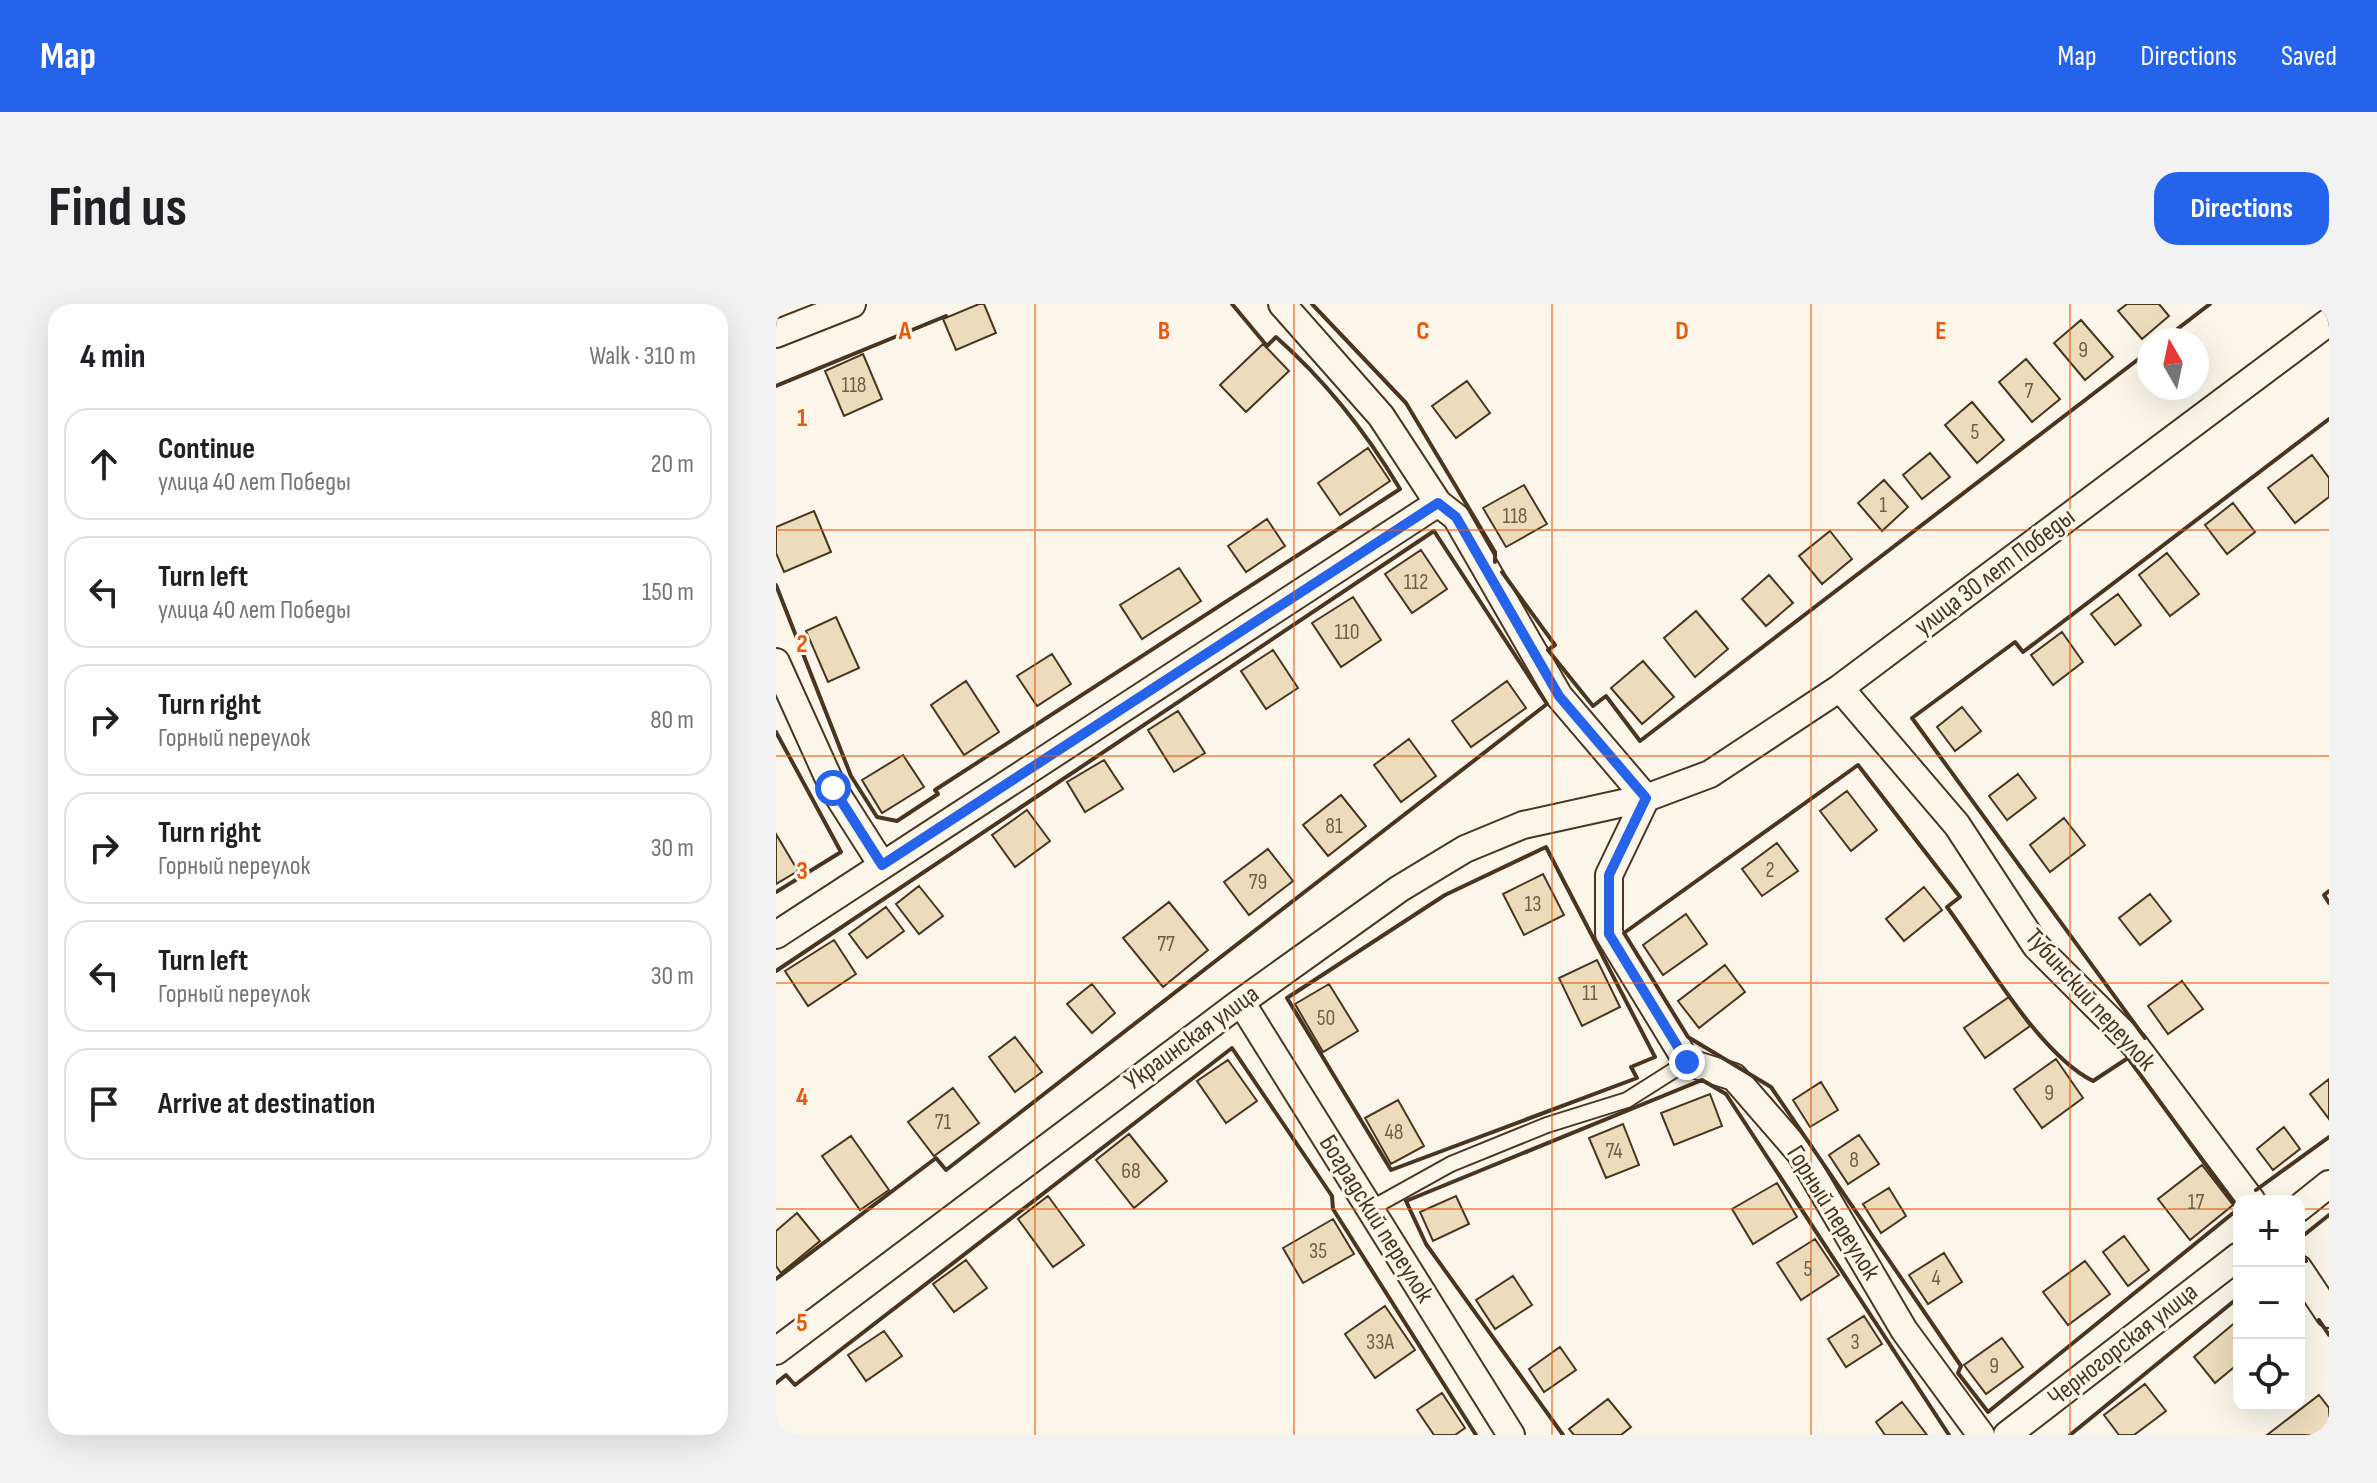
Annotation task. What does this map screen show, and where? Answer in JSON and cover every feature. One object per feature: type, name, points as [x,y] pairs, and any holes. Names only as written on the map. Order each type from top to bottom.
[{"type":"street","points":[[776,334],[852,304]]},
{"type":"street","points":[[1282,304],[1381,416],[1438,503],[1456,517],[1559,696],[1646,798],[1609,875],[1609,934],[1687,1062]]},
{"type":"street","name":"улица 30 лет Победы","points":[[1646,798],[1710,774],[1840,688],[2329,322]]},
{"type":"street","points":[[776,935],[1438,503]]},
{"type":"street","points":[[776,662],[833,788],[882,865]]},
{"type":"street","name":"Тубинский переулок","points":[[1840,688],[1957,825],[2036,946],[2134,1044],[2247,1195]]},
{"type":"street","name":"Украинская улица","points":[[776,1351],[1241,1002],[1399,889],[1465,849],[1523,825],[1646,798]]},
{"type":"street","name":"Боградский переулок","points":[[1241,1002],[1511,1435]]},
{"type":"street","name":"Горный переулок","points":[[1687,1062],[1734,1077],[1800,1153],[1904,1330],[1981,1435]]},
{"type":"street","points":[[2305,1203],[2329,1184]]},
{"type":"street","name":"Черногорская улица","points":[[2007,1435],[2233,1261]]},
{"type":"street","points":[[2305,1278],[2329,1314]]},
{"type":"lane","points":[[1370,1209],[1451,1164],[1547,1125],[1627,1100],[1687,1062]]},
{"type":"building","points":[[984,304],[996,333],[956,350],[943,319]]},
{"type":"building","points":[[2127,304],[2159,304],[2169,316],[2155,328],[2137,328],[2137,333],[2118,311]]},
{"type":"building","points":[[2081,320],[2113,357],[2085,380],[2054,343]]},
{"type":"building","points":[[1263,344],[1289,371],[1246,412],[1220,385]]},
{"type":"building","points":[[863,354],[882,399],[844,416],[825,371]]},
{"type":"building","points":[[2026,359],[2060,399],[2032,422],[1999,382]]},
{"type":"building","points":[[1467,381],[1490,413],[1456,438],[1432,406]]},
{"type":"building","points":[[1972,402],[2004,440],[1977,463],[1945,425]]},
{"type":"building","points":[[1368,448],[1390,481],[1340,515],[1318,483]]},
{"type":"building","points":[[1930,453],[1950,477],[1922,499],[1903,475]]},
{"type":"building","points":[[2312,455],[2329,478],[2329,497],[2295,523],[2268,488]]},
{"type":"building","points":[[1884,480],[1908,507],[1882,531],[1858,503]]},
{"type":"building","points":[[1524,485],[1547,524],[1506,547],[1483,508]]},
{"type":"building","points":[[2233,503],[2255,532],[2227,554],[2205,525]]},
{"type":"building","points":[[814,511],[831,552],[784,572],[776,553],[776,527]]},
{"type":"building","points":[[1267,519],[1285,546],[1246,572],[1228,546]]},
{"type":"building","points":[[1830,531],[1852,559],[1822,584],[1799,556]]},
{"type":"building","points":[[1421,550],[1447,589],[1412,613],[1385,574]]},
{"type":"building","points":[[2167,553],[2199,594],[2170,616],[2139,575]]},
{"type":"building","points":[[1179,568],[1201,601],[1142,639],[1120,605]]},
{"type":"building","points":[[1769,575],[1793,603],[1766,626],[1742,599]]},
{"type":"building","points":[[2118,594],[2141,625],[2115,645],[2091,614]]},
{"type":"building","points":[[1353,597],[1381,640],[1341,667],[1312,623]]},
{"type":"building","points":[[1696,611],[1728,649],[1695,677],[1664,638]]},
{"type":"building","points":[[836,617],[859,668],[828,682],[806,631]]},
{"type":"building","points":[[2062,632],[2083,662],[2053,685],[2031,655]]},
{"type":"building","points":[[1273,650],[1298,688],[1266,709],[1241,671]]},
{"type":"building","points":[[1052,654],[1071,684],[1037,706],[1017,676]]},
{"type":"building","points":[[1643,661],[1674,697],[1642,724],[1611,688]]},
{"type":"building","points":[[966,681],[999,732],[964,755],[931,705]]},
{"type":"building","points":[[1507,681],[1526,708],[1471,747],[1452,721]]},
{"type":"building","points":[[1962,707],[1981,731],[1955,751],[1937,727]]},
{"type":"building","points":[[1178,711],[1205,753],[1174,772],[1148,730]]},
{"type":"building","points":[[1409,739],[1436,776],[1401,802],[1374,765]]},
{"type":"building","points":[[903,755],[924,787],[882,813],[862,780]]},
{"type":"building","points":[[1104,760],[1123,789],[1085,812],[1067,782]]},
{"type":"building","points":[[2018,774],[2036,798],[2007,820],[1989,796]]},
{"type":"building","points":[[1847,791],[1877,830],[1851,851],[1820,811]]},
{"type":"building","points":[[1341,795],[1366,826],[1328,856],[1303,825]]},
{"type":"building","points":[[1027,810],[1050,841],[1015,867],[992,835]]},
{"type":"building","points":[[2064,818],[2085,845],[2050,872],[2030,845]]},
{"type":"building","points":[[776,834],[798,871],[776,884]]},
{"type":"building","points":[[1777,843],[1798,871],[1762,896],[1742,869]]},
{"type":"building","points":[[1268,849],[1293,881],[1249,915],[1224,882]]},
{"type":"building","points":[[1543,874],[1564,915],[1524,935],[1503,894]]},
{"type":"building","points":[[919,886],[943,916],[919,934],[896,904]]},
{"type":"building","points":[[1924,887],[1942,910],[1904,941],[1886,919]]},
{"type":"building","points":[[2150,894],[2171,921],[2140,945],[2119,918]]},
{"type":"building","points":[[1169,902],[1208,950],[1163,987],[1123,938]]},
{"type":"building","points":[[886,907],[904,931],[867,958],[849,934]]},
{"type":"building","points":[[1686,914],[1707,944],[1663,975],[1643,945]]},
{"type":"building","points":[[834,940],[856,974],[808,1006],[785,971]]},
{"type":"building","points":[[1597,960],[1620,1007],[1582,1026],[1559,978]]},
{"type":"building","points":[[1725,965],[1745,992],[1699,1028],[1678,1001]]},
{"type":"building","points":[[2182,981],[2203,1009],[2168,1034],[2148,1006]]},
{"type":"building","points":[[1092,984],[1115,1013],[1092,1033],[1067,1004]]},
{"type":"building","points":[[1329,984],[1358,1031],[1323,1052],[1295,1004]]},
{"type":"building","points":[[2009,997],[2030,1026],[1985,1058],[1964,1028]]},
{"type":"building","points":[[1015,1037],[1042,1072],[1015,1092],[989,1057]]},
{"type":"building","points":[[2056,1059],[2083,1098],[2042,1128],[2014,1089]]},
{"type":"building","points":[[1228,1060],[1257,1101],[1226,1123],[1197,1081]]},
{"type":"building","points":[[2329,1079],[2329,1119],[2310,1094]]},
{"type":"building","points":[[1821,1082],[1838,1110],[1810,1127],[1793,1100]]},
{"type":"building","points":[[953,1088],[979,1123],[934,1156],[908,1122]]},
{"type":"building","points":[[1710,1094],[1722,1126],[1674,1145],[1661,1113]]},
{"type":"building","points":[[1398,1100],[1424,1146],[1391,1164],[1365,1118]]},
{"type":"building","points":[[1623,1124],[1639,1165],[1606,1178],[1589,1138]]},
{"type":"building","points":[[2284,1127],[2300,1149],[2273,1170],[2257,1149]]},
{"type":"building","points":[[1129,1134],[1167,1181],[1134,1208],[1096,1160]]},
{"type":"building","points":[[1859,1135],[1879,1164],[1848,1184],[1829,1155]]},
{"type":"building","points":[[851,1136],[889,1190],[860,1210],[822,1156]]},
{"type":"building","points":[[2202,1165],[2233,1205],[2190,1240],[2158,1199]]},
{"type":"building","points":[[1777,1183],[1797,1217],[1753,1244],[1732,1209]]},
{"type":"building","points":[[1889,1188],[1906,1216],[1881,1233],[1863,1204]]},
{"type":"building","points":[[1048,1196],[1084,1245],[1053,1267],[1018,1219]]},
{"type":"building","points":[[1456,1196],[1469,1224],[1433,1241],[1420,1212]]},
{"type":"building","points":[[797,1213],[820,1241],[781,1273],[776,1266],[776,1231]]},
{"type":"building","points":[[1333,1219],[1354,1254],[1303,1283],[1283,1248]]},
{"type":"building","points":[[2124,1236],[2149,1270],[2128,1286],[2103,1252]]},
{"type":"building","points":[[1815,1239],[1839,1275],[1801,1300],[1777,1263]]},
{"type":"building","points":[[1944,1253],[1962,1282],[1928,1304],[1909,1275]]},
{"type":"building","points":[[966,1260],[987,1288],[954,1312],[933,1284]]},
{"type":"building","points":[[2085,1261],[2110,1294],[2068,1325],[2043,1292]]},
{"type":"building","points":[[1513,1276],[1532,1305],[1495,1329],[1476,1300]]},
{"type":"building","points":[[1385,1306],[1415,1350],[1375,1378],[1345,1334]]},
{"type":"building","points":[[1864,1316],[1882,1344],[1846,1367],[1828,1339]]},
{"type":"building","points":[[2233,1324],[2233,1368],[2215,1383],[2194,1357]]},
{"type":"building","points":[[884,1331],[902,1356],[866,1381],[848,1355]]},
{"type":"building","points":[[2002,1338],[2023,1367],[1986,1394],[1964,1365]]},
{"type":"building","points":[[1560,1347],[1576,1370],[1544,1392],[1529,1369]]},
{"type":"building","points":[[2145,1384],[2166,1411],[2134,1435],[2119,1435],[2104,1415]]},
{"type":"building","points":[[1442,1393],[1465,1428],[1455,1435],[1434,1435],[1417,1410]]},
{"type":"building","points":[[2319,1395],[2329,1408],[2329,1435],[2267,1435],[2298,1411],[2305,1411],[2305,1406]]},
{"type":"building","points":[[1608,1399],[1631,1427],[1621,1435],[1574,1435],[1569,1429]]},
{"type":"building","points":[[1902,1402],[1927,1435],[1885,1435],[1876,1422]]},
{"type":"wall","points":[[776,585],[851,776],[877,817],[897,821],[938,794],[935,790],[1400,489],[1359,427],[1328,389],[1276,337],[1267,346],[1232,304]]},
{"type":"wall","points":[[1312,304],[1406,403],[1495,552],[1495,562]]},
{"type":"wall","points":[[2179,328],[2210,304]]},
{"type":"wall","points":[[776,386],[946,316]]},
{"type":"wall","points":[[1502,572],[1555,645],[1548,650],[1593,706],[1606,696],[1640,741],[2137,360]]},
{"type":"wall","points":[[2145,1038],[1912,718],[2015,642],[2023,652],[2329,419]]},
{"type":"wall","points":[[776,971],[1434,531],[1547,704],[946,1170],[936,1158],[776,1279]]},
{"type":"wall","points":[[776,732],[841,852],[776,892]]},
{"type":"wall","points":[[1858,765],[1960,897],[1947,907],[2033,1027],[2073,1068],[2093,1081],[2128,1058],[2238,1209],[1988,1412],[1958,1373],[1961,1366],[1771,1087],[1688,1037],[1624,933],[1858,765]]},
{"type":"wall","points":[[1546,847],[1655,1057],[1631,1067],[1637,1078],[1391,1170],[1287,998],[1445,895],[1546,847]]},
{"type":"wall","points":[[2329,891],[2324,895],[2329,903]]},
{"type":"wall","points":[[776,1383],[786,1375],[795,1385],[1232,1048],[1332,1196],[1333,1209],[1476,1435]]},
{"type":"wall","points":[[1563,1435],[1426,1244],[1406,1201],[1702,1080],[1726,1094],[1949,1435]]},
{"type":"wall","points":[[2256,1190],[2329,1137]]},
{"type":"wall","points":[[2305,1234],[2329,1215]]},
{"type":"wall","points":[[2070,1435],[2233,1302]]},
{"type":"wall","points":[[2319,1320],[2329,1335]]},
{"type":"route","points":[[833,788],[882,865],[1438,503],[1456,517],[1559,696],[1646,798],[1609,875],[1609,934],[1687,1062]]}]
